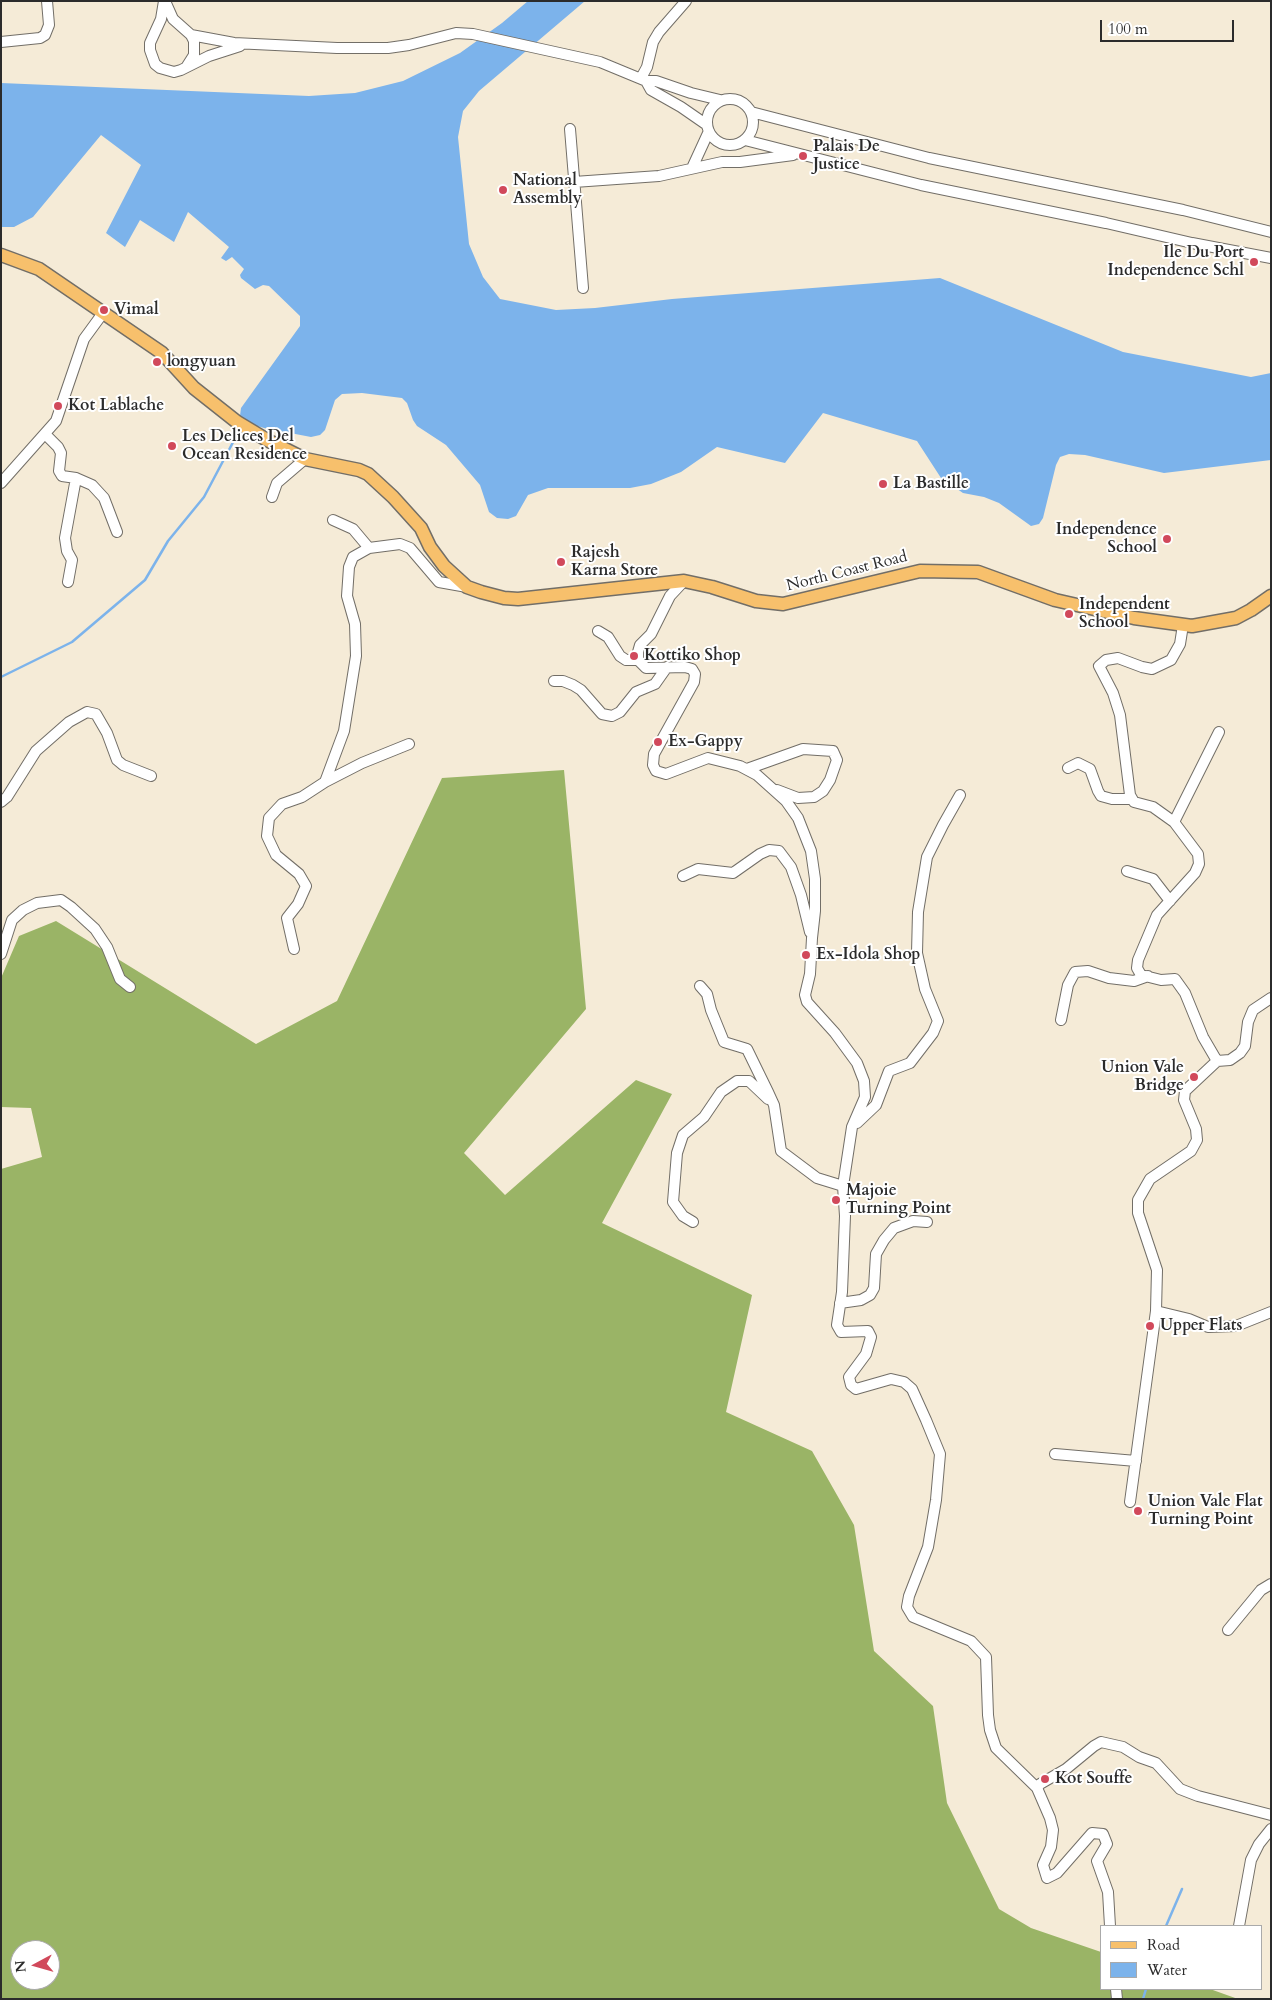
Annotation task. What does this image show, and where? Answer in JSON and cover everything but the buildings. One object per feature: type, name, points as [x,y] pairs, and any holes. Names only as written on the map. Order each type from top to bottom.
[{"type":"main road","name":"North Coast Road","points":[[1,255],[39,269],[162,353],[194,388],[242,426],[305,458],[359,470],[376,480],[421,528],[430,547],[444,566],[467,587],[504,598],[518,599],[684,581],[712,587],[756,601],[783,604],[920,571],[978,572],[1055,600],[1134,618],[1192,626],[1236,618],[1271,596]]},
{"type":"street","points":[[1,42],[40,38],[45,35],[49,25],[46,1]]},
{"type":"street","points":[[164,1],[173,19],[180,27],[191,35],[212,40],[337,48],[388,48],[409,45],[456,33],[473,34],[600,62],[644,80],[656,81],[691,93],[720,100]]},
{"type":"street","points":[[164,1],[161,19],[153,36],[150,50],[154,64],[160,68],[174,72],[220,52],[256,44]]},
{"type":"street","points":[[686,1],[659,32],[653,42],[644,80],[650,90],[680,107],[708,128],[716,141],[722,144],[734,145],[745,140],[753,124],[748,106],[738,100],[726,98],[720,100],[711,108],[707,119],[708,128],[692,168]]},
{"type":"street","points":[[153,36],[160,29],[170,26],[180,27]]},
{"type":"street","points":[[187,67],[194,55],[195,48],[191,35]]},
{"type":"street","points":[[751,112],[929,158],[1183,210],[1271,232]]},
{"type":"street","points":[[570,129],[583,288]]},
{"type":"street","points":[[745,140],[921,185],[1106,222],[1192,243],[1271,258]]},
{"type":"street","points":[[574,182],[659,176],[722,162],[802,154]]},
{"type":"street","points":[[1,483],[56,421],[84,339],[103,313]]},
{"type":"street","points":[[45,434],[58,447],[60,453],[59,471],[62,476],[76,478],[92,485],[104,498],[117,532]]},
{"type":"street","points":[[272,497],[277,483],[305,458]]},
{"type":"street","points":[[68,582],[72,560],[67,551],[65,538],[76,478]]},
{"type":"street","points":[[333,520],[353,529],[369,548]]},
{"type":"street","points":[[325,782],[344,731],[356,656],[355,624],[347,596],[349,567],[353,557],[369,548],[400,544],[410,548],[439,582],[467,587]]},
{"type":"street","points":[[638,660],[640,645],[651,634],[670,596],[684,581]]},
{"type":"street","points":[[1183,626],[1180,644],[1171,660],[1152,669],[1118,658],[1106,660],[1100,666],[1113,693],[1120,715],[1132,799],[1134,802],[1153,807],[1174,822],[1198,854],[1198,864],[1195,873],[1157,915],[1138,960],[1137,968],[1141,974],[1161,980],[1175,980],[1185,993],[1203,1037],[1217,1061]]},
{"type":"street","points":[[598,631],[608,637],[620,656],[626,660],[638,660],[646,668],[685,666],[692,669],[695,674],[694,682],[654,754],[653,765],[656,771],[666,774],[708,758],[740,766],[773,788],[786,801],[798,818],[811,851],[815,879],[815,911],[810,974],[805,995],[806,1002],[835,1033],[857,1063],[864,1081],[866,1097],[852,1127],[843,1186],[845,1216],[837,1325],[841,1332],[868,1331],[871,1337],[866,1354],[849,1377],[851,1385],[856,1389],[891,1378],[904,1382],[912,1389],[940,1454],[936,1500],[928,1547],[908,1596],[907,1607],[913,1617],[971,1641],[986,1657],[988,1715],[990,1730],[996,1748],[1037,1788],[1050,1818],[1053,1830],[1050,1847],[1043,1865],[1047,1878],[1057,1873],[1092,1833],[1103,1834],[1108,1844],[1097,1861],[1108,1892],[1110,1925]]},
{"type":"street","points":[[554,681],[563,681],[581,690],[602,714],[612,716],[620,712],[636,692],[659,680],[667,668]]},
{"type":"street","points":[[1,802],[7,797],[36,751],[69,722],[87,712],[96,714],[107,733],[118,760],[123,765],[151,776]]},
{"type":"street","points":[[1174,822],[1219,732]]},
{"type":"street","points":[[294,949],[287,918],[298,904],[306,886],[299,874],[276,856],[267,836],[269,818],[282,804],[302,797],[325,782],[362,763],[409,744]]},
{"type":"street","points":[[747,769],[803,749],[833,751],[837,760],[830,780],[823,791],[814,797],[798,798],[773,788]]},
{"type":"street","points":[[1068,768],[1078,763],[1090,769],[1101,796],[1112,799],[1132,799]]},
{"type":"street","points":[[852,1127],[876,1105],[889,1071],[910,1062],[933,1033],[938,1021],[925,989],[917,953],[918,912],[927,858],[960,795]]},
{"type":"street","points":[[683,876],[698,869],[733,873],[760,854],[769,850],[779,851],[791,867],[812,938]]},
{"type":"street","points":[[1127,871],[1153,879],[1170,901]]},
{"type":"street","points":[[1,954],[12,920],[24,910],[37,903],[62,900],[95,929],[107,947],[120,979],[130,987]]},
{"type":"street","points":[[1061,1020],[1068,985],[1075,972],[1088,971],[1109,978],[1134,981],[1148,976]]},
{"type":"street","points":[[700,986],[707,994],[711,1010],[724,1042],[747,1049],[774,1105],[781,1151],[817,1178],[843,1186]]},
{"type":"street","points":[[1130,1502],[1156,1311],[1157,1270],[1138,1213],[1138,1200],[1150,1179],[1191,1151],[1197,1140],[1196,1129],[1184,1100],[1185,1091],[1217,1061],[1230,1060],[1240,1053],[1245,1046],[1248,1022],[1253,1010],[1271,998]]},
{"type":"street","points":[[693,1222],[683,1216],[673,1202],[676,1153],[683,1135],[704,1117],[721,1092],[737,1081],[749,1081],[774,1105]]},
{"type":"street","points":[[840,1303],[860,1300],[870,1295],[874,1288],[876,1254],[894,1228],[913,1221],[927,1222]]},
{"type":"street","points":[[1156,1311],[1189,1319],[1208,1327],[1236,1326],[1271,1312]]},
{"type":"street","points":[[1055,1454],[1136,1461]]},
{"type":"street","points":[[1228,1630],[1261,1590],[1271,1584]]},
{"type":"street","points":[[1037,1788],[1101,1742],[1123,1747],[1139,1757],[1156,1763],[1180,1789],[1198,1796],[1271,1815]]},
{"type":"street","points":[[1239,1925],[1250,1860],[1259,1844],[1271,1829]]},
{"type":"green space","points":[[564,770],[586,1009],[464,1153],[505,1195],[636,1080],[672,1094],[602,1223],[752,1295],[726,1412],[812,1451],[854,1525],[874,1651],[933,1706],[947,1803],[999,1909],[1031,1928],[1100,1952],[1100,1990],[1213,1990],[1238,1999],[1,1999],[1,1169],[42,1157],[31,1108],[1,1107],[1,978],[19,936],[56,921],[256,1044],[337,1001],[442,778]]},
{"type":"water","points":[[528,1],[585,1],[479,91],[463,111],[458,137],[469,244],[483,277],[500,299],[556,310],[940,278],[1123,352],[1251,377],[1271,373],[1271,460],[1164,473],[1085,455],[1069,454],[1060,457],[1056,465],[1043,518],[1039,524],[1031,526],[999,503],[984,497],[963,493],[941,478],[917,441],[823,413],[785,463],[717,447],[681,472],[651,484],[630,488],[548,488],[528,495],[516,516],[508,519],[497,518],[489,512],[480,485],[446,445],[417,426],[407,403],[402,398],[362,393],[342,394],[335,400],[325,430],[320,435],[311,437],[244,422],[240,416],[241,408],[300,326],[300,316],[269,286],[263,285],[255,289],[241,278],[240,275],[244,269],[232,257],[226,261],[221,258],[229,247],[188,212],[174,242],[140,220],[125,247],[106,233],[141,165],[101,135],[33,217],[14,227],[1,227],[1,83],[309,96],[355,93],[403,81],[460,53],[502,23]]},
{"type":"waterway","points":[[1,677],[72,642],[145,580],[168,541],[204,497],[240,429]]},
{"type":"waterway","points":[[1166,1925],[1182,1889]]},
{"type":"waterway","points":[[1143,1999],[1146,1990]]},
{"type":"place","name":"Palais De Justice","points":[[803,156]]},
{"type":"place","name":"National Assembly","points":[[503,190]]},
{"type":"place","name":"Ile Du Port Independence Schl","points":[[1254,262]]},
{"type":"place","name":"Vimal","points":[[104,310]]},
{"type":"place","name":"longyuan","points":[[157,362]]},
{"type":"place","name":"Kot Lablache","points":[[58,406]]},
{"type":"place","name":"Les Delices Del Ocean Residence","points":[[172,446]]},
{"type":"place","name":"La Bastille","points":[[883,484]]},
{"type":"place","name":"Independence School","points":[[1167,539]]},
{"type":"place","name":"Rajesh Karna Store","points":[[561,562]]},
{"type":"place","name":"Independent School","points":[[1069,614]]},
{"type":"place","name":"Kottiko Shop","points":[[634,656]]},
{"type":"place","name":"Ex-Gappy","points":[[658,742]]},
{"type":"place","name":"Ex-Idola Shop","points":[[806,955]]},
{"type":"place","name":"Union Vale Bridge","points":[[1194,1077]]},
{"type":"place","name":"Majoie Turning Point","points":[[836,1200]]},
{"type":"place","name":"Upper Flats","points":[[1150,1326]]},
{"type":"place","name":"Union Vale Flat Turning Point","points":[[1138,1511]]},
{"type":"place","name":"Kot Souffe","points":[[1045,1779]]}]
